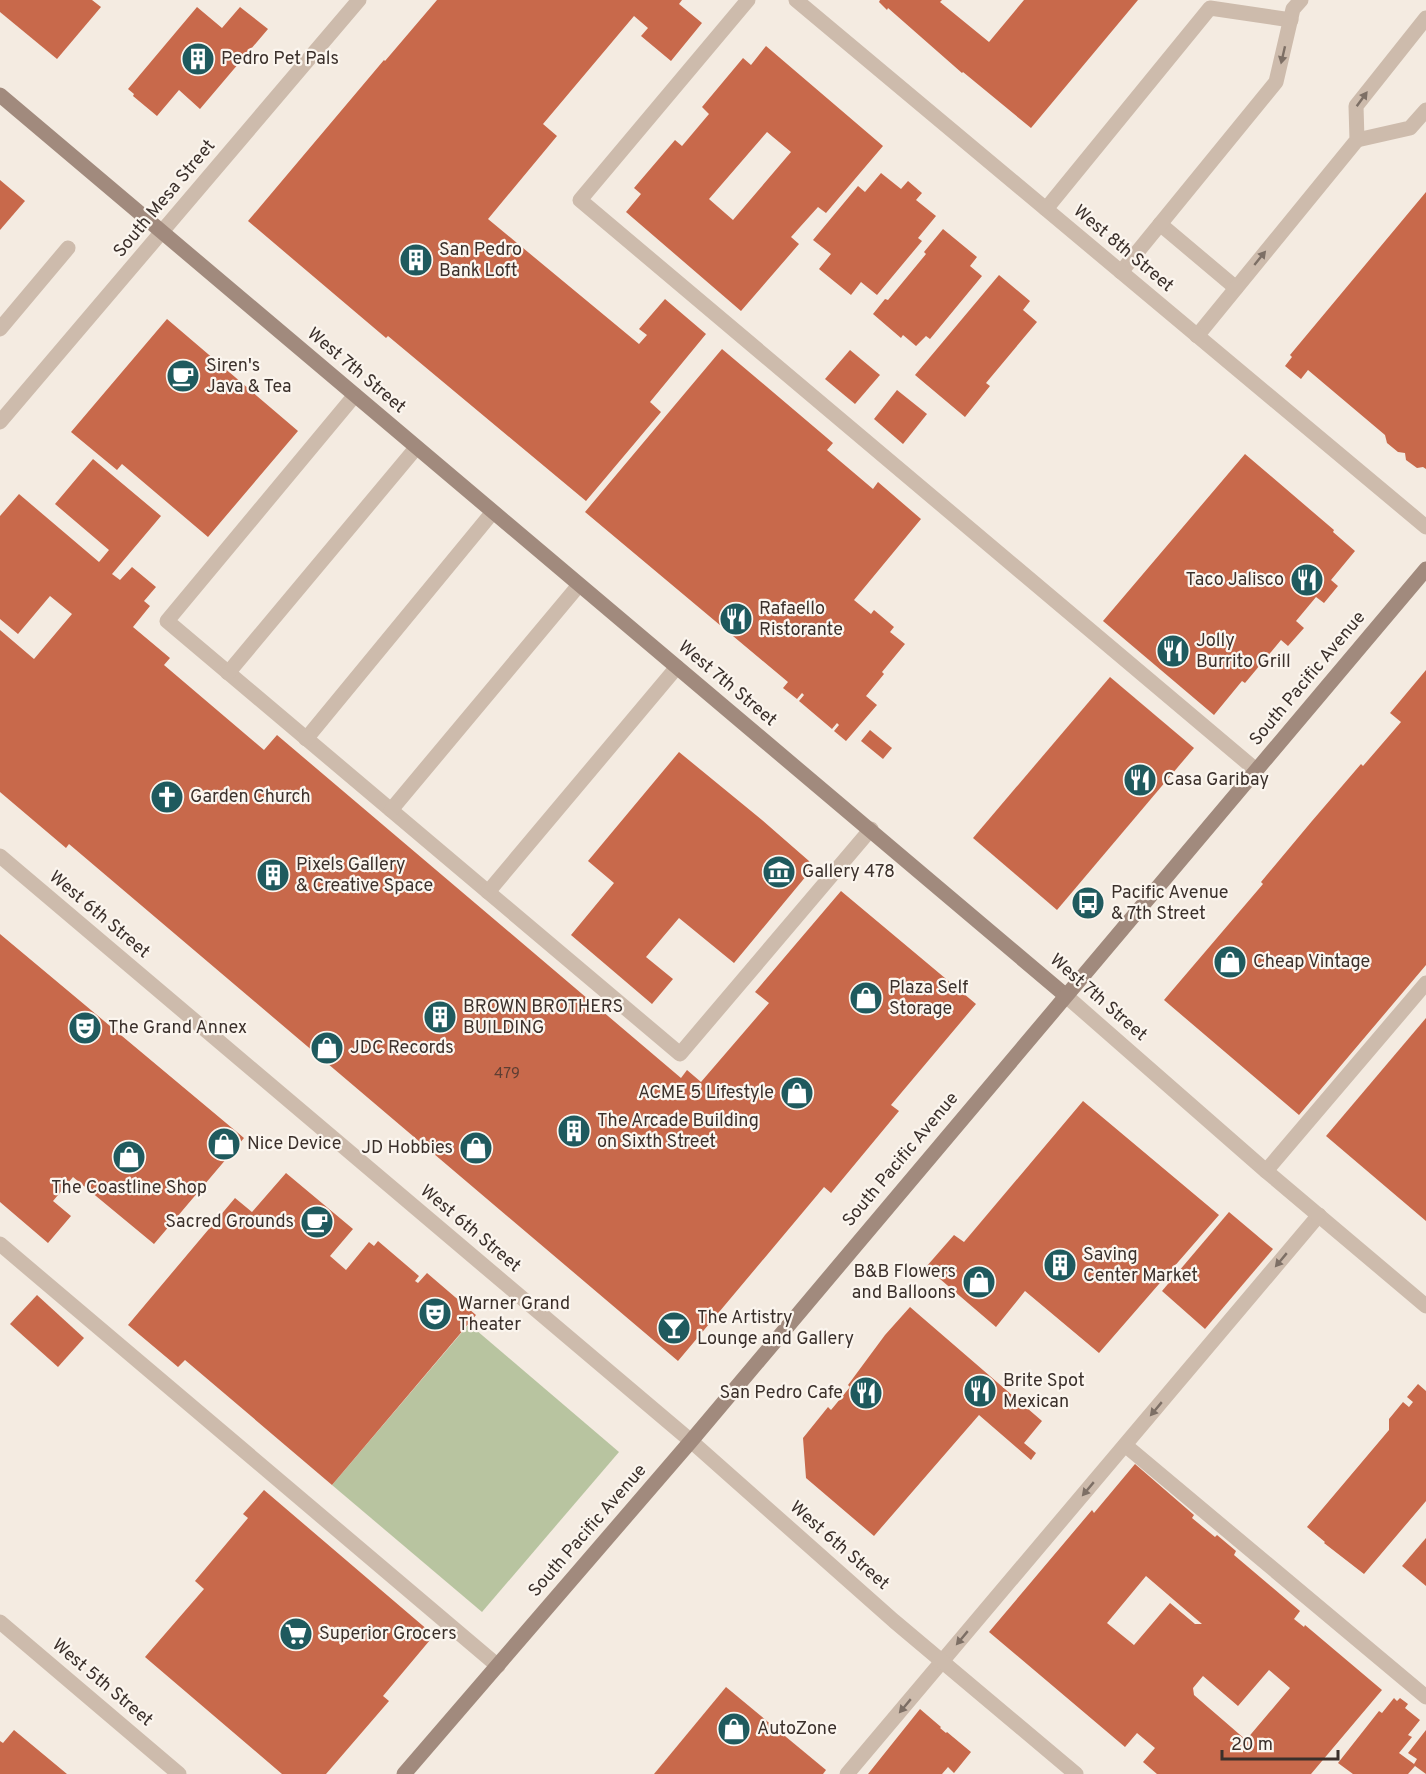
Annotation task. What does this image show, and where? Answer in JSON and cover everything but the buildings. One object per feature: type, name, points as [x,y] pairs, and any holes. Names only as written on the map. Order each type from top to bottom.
[{"type":"main road","name":"West 7th Street","points":[[0,95],[1065,995]]},
{"type":"main road","name":"South Pacific Avenue","points":[[404,1774],[691,1441],[1426,569]]},
{"type":"street","points":[[748,0],[580,200],[1256,770]]},
{"type":"street","name":"West 8th Street","points":[[796,0],[1426,527]]},
{"type":"street","points":[[1121,272],[1276,81],[1293,9],[1301,0]]},
{"type":"street","name":"South Mesa Street","points":[[0,422],[162,233],[354,2]]},
{"type":"street","points":[[1046,209],[1210,8],[1291,20]]},
{"type":"street","points":[[1357,140],[1356,106],[1426,18]]},
{"type":"street","points":[[1197,336],[1357,140],[1410,128],[1426,110]]},
{"type":"street","points":[[1160,224],[1236,288]]},
{"type":"street","points":[[0,329],[68,248]]},
{"type":"street","points":[[356,396],[167,621],[306,739],[680,1054],[870,829]]},
{"type":"street","points":[[228,673],[416,448]]},
{"type":"street","points":[[306,739],[492,513]]},
{"type":"street","points":[[391,810],[579,585]]},
{"type":"street","points":[[488,892],[677,667]]},
{"type":"street","name":"West 6th Street","points":[[0,856],[691,1441],[894,1621],[1076,1774]]},
{"type":"street","points":[[1266,1171],[1426,983]]},
{"type":"street","name":"West 7th Street","points":[[1065,995],[1266,1171],[1426,1306]]},
{"type":"street","points":[[847,1774],[1319,1215]]},
{"type":"street","points":[[0,1244],[498,1666]]},
{"type":"street","points":[[1125,1445],[1426,1697]]},
{"type":"street","name":"West 5th Street","points":[[0,1622],[178,1774]]},
{"type":"green space","points":[[469,1324],[619,1452],[482,1612],[332,1485]]},
{"type":"place","name":"Pedro Pet Pals","points":[[198,59]]},
{"type":"place","name":"San Pedro Bank Loft","points":[[416,260]]},
{"type":"place","name":"Siren's Java & Tea","points":[[183,376]]},
{"type":"place","name":"Taco Jalisco","points":[[1307,580]]},
{"type":"place","name":"Rafaello Ristorante","points":[[736,619]]},
{"type":"place","name":"Jolly Burrito Grill","points":[[1173,651]]},
{"type":"place","name":"Casa Garibay","points":[[1140,780]]},
{"type":"place","name":"Garden Church","points":[[167,797]]},
{"type":"place","name":"Gallery 478","points":[[779,872]]},
{"type":"place","name":"Pixels Gallery & Creative Space","points":[[273,875]]},
{"type":"place","name":"Pacific Avenue & 7th Street","points":[[1088,903]]},
{"type":"place","name":"Cheap Vintage","points":[[1230,962]]},
{"type":"place","name":"Plaza Self Storage","points":[[866,998]]},
{"type":"place","name":"BROWN BROTHERS BUILDING","points":[[440,1017]]},
{"type":"place","name":"The Grand Annex","points":[[85,1028]]},
{"type":"place","name":"JDC Records","points":[[327,1048]]},
{"type":"place","name":"ACME 5 Lifestyle","points":[[797,1093]]},
{"type":"place","name":"The Arcade Building on Sixth Street","points":[[574,1131]]},
{"type":"place","name":"Nice Device","points":[[224,1144]]},
{"type":"place","name":"JD Hobbies","points":[[476,1148]]},
{"type":"place","name":"The Coastline Shop","points":[[129,1157]]},
{"type":"place","name":"Sacred Grounds","points":[[317,1222]]},
{"type":"place","name":"Saving Center Market","points":[[1060,1265]]},
{"type":"place","name":"B&B Flowers and Balloons","points":[[979,1282]]},
{"type":"place","name":"Warner Grand Theater","points":[[435,1314]]},
{"type":"place","name":"The Artistry Lounge and Gallery","points":[[674,1328]]},
{"type":"place","name":"Brite Spot Mexican","points":[[980,1391]]},
{"type":"place","name":"San Pedro Cafe","points":[[866,1393]]},
{"type":"place","name":"Superior Grocers","points":[[296,1634]]},
{"type":"place","name":"AutoZone","points":[[734,1729]]}]
